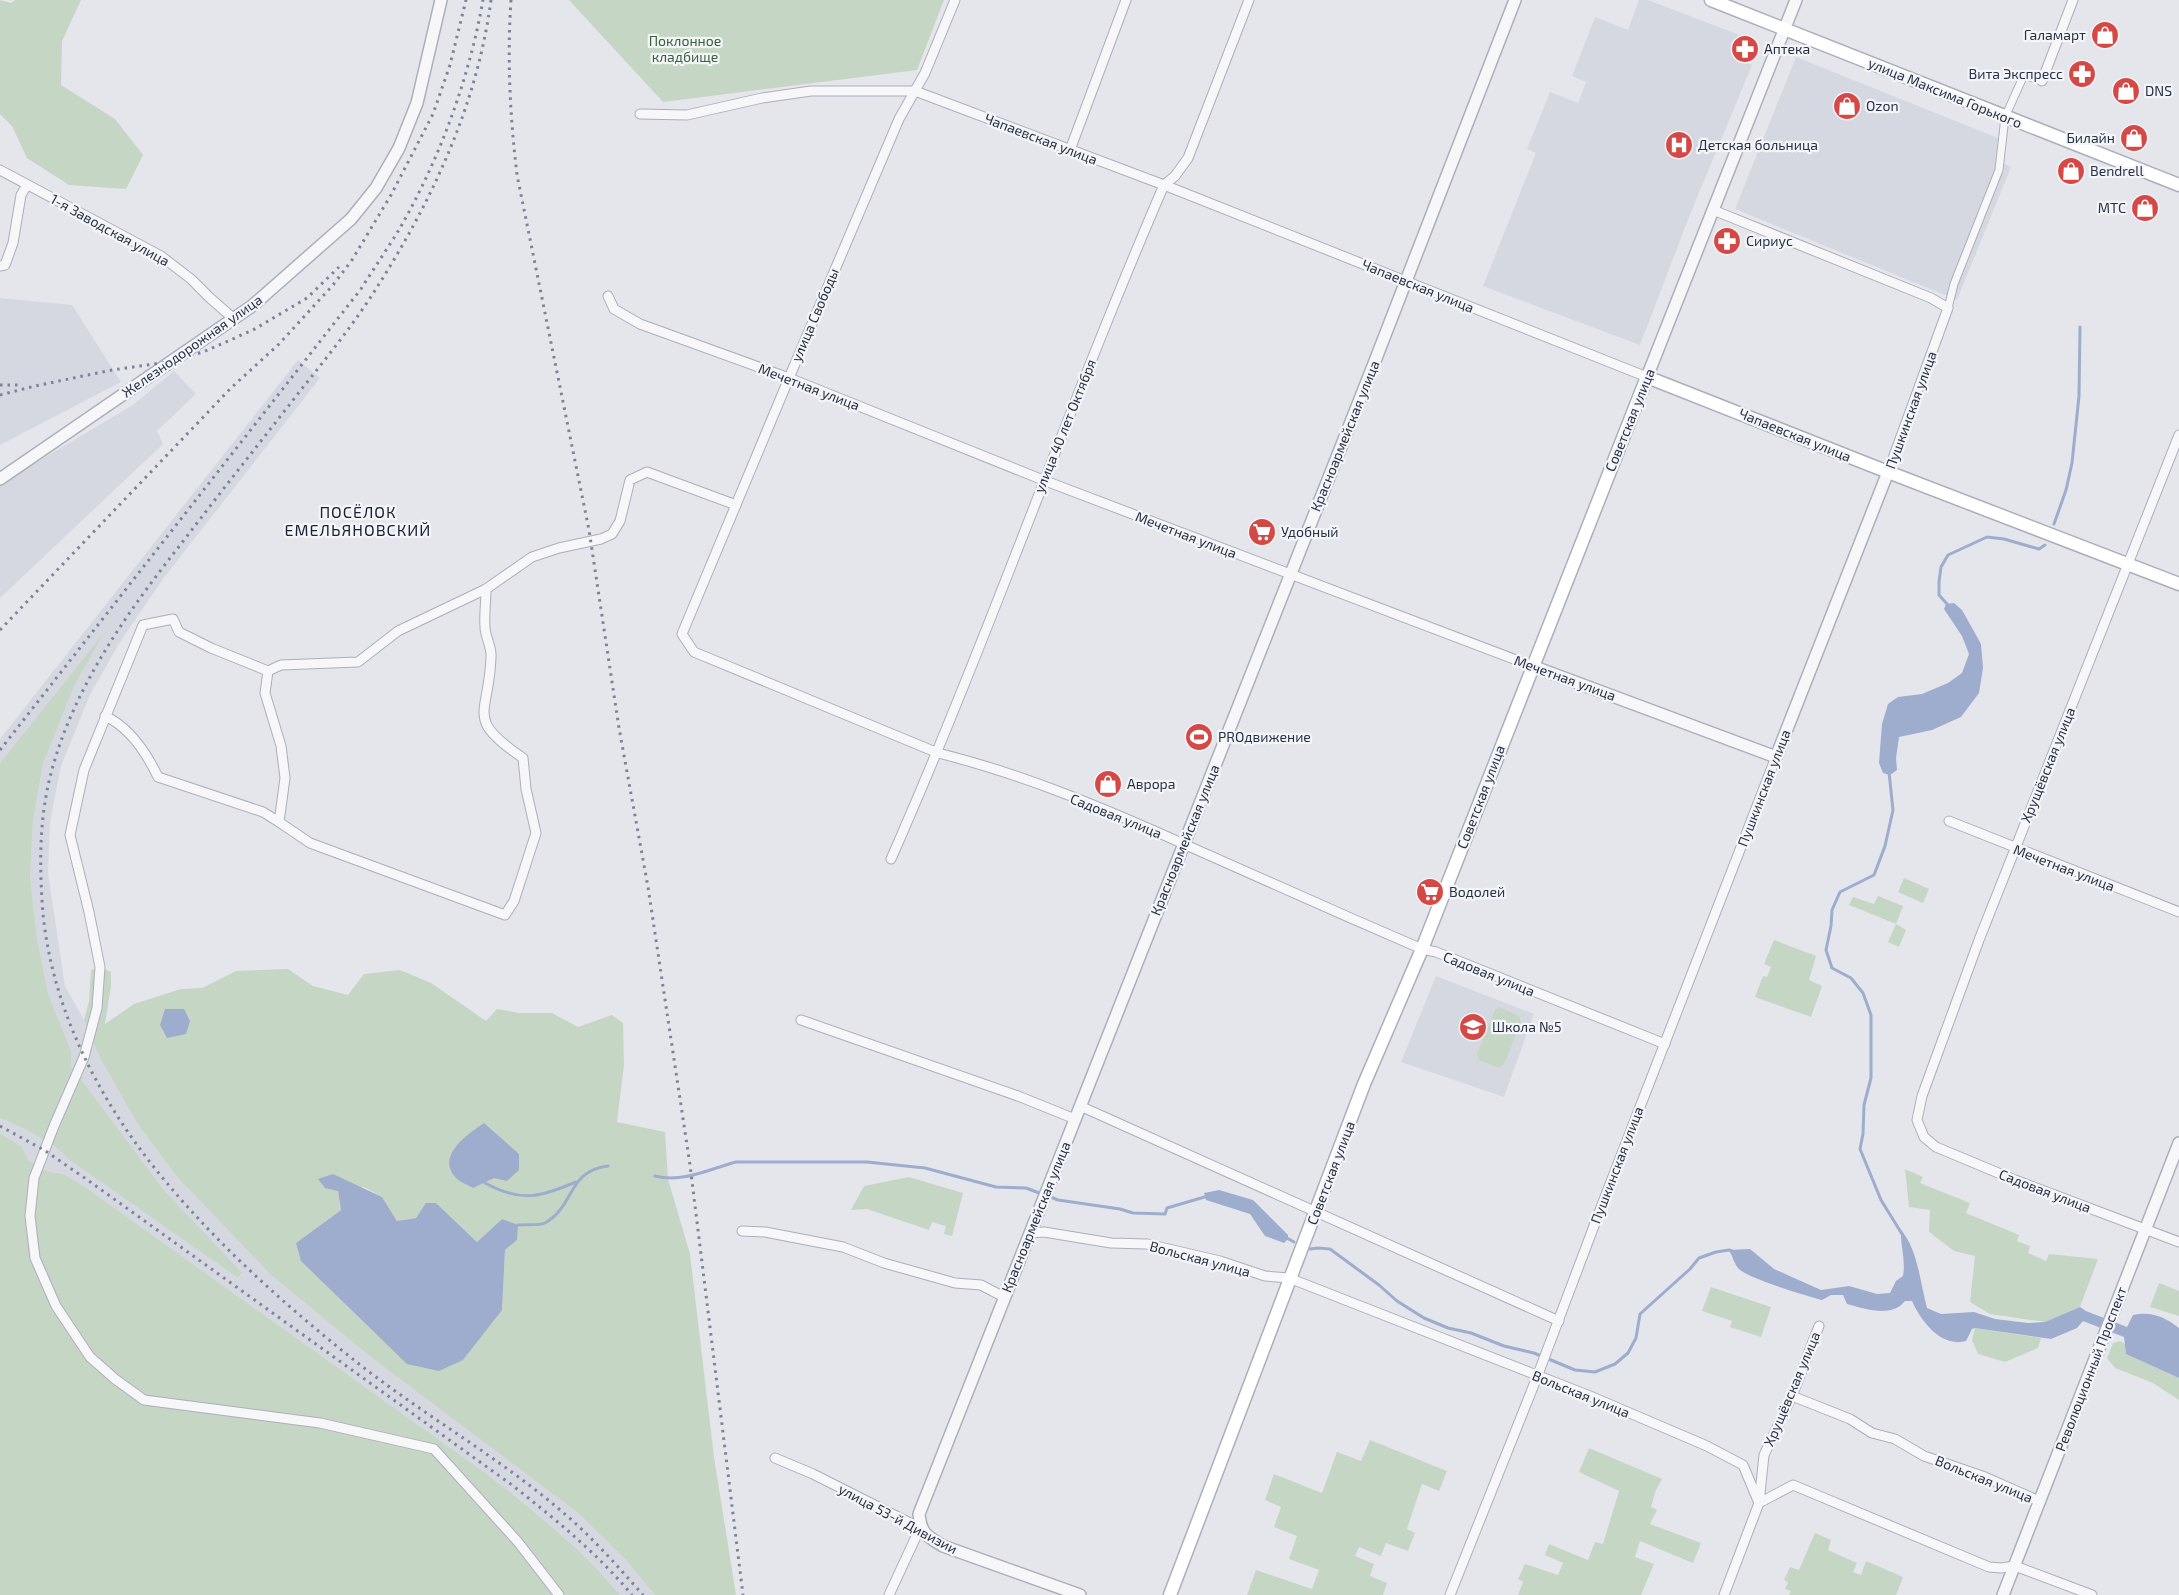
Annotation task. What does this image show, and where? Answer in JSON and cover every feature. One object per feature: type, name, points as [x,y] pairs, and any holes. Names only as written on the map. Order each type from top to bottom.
[{"type":"main road","name":"улица Максима Горького","points":[[1711,0],[2179,185]]},
{"type":"main road","name":"Чапаевская улица","points":[[1647,377],[2179,584]]},
{"type":"main road","name":"Советская улица","points":[[1170,1595],[1364,1084],[1422,949],[1647,377]]},
{"type":"street","name":"Железнодорожная улица","points":[[0,479],[168,362],[234,319],[294,271],[350,219],[376,188],[399,148],[417,103],[441,0]]},
{"type":"street","name":"улица Свободы","points":[[682,634],[899,119],[924,73],[955,0]]},
{"type":"street","points":[[1070,150],[1126,0]]},
{"type":"street","name":"улица 40 лет Октября","points":[[891,859],[938,753],[1114,301],[1164,185],[1175,176],[1188,158],[1249,0]]},
{"type":"street","name":"Красноармейская улица","points":[[889,1595],[920,1528],[919,1514],[925,1496],[1516,0]]},
{"type":"street","name":"Советская улица","points":[[1647,377],[1796,0]]},
{"type":"street","name":"Пушкинская улица","points":[[1450,1595],[1501,1463],[1538,1377],[1600,1210],[1888,472],[1948,308],[1954,284],[1999,170],[2005,117],[2024,75],[2042,82],[2072,0]]},
{"type":"street","name":"Чапаевская улица","points":[[640,114],[687,115],[762,98],[811,91],[915,91],[1164,185],[1647,377]]},
{"type":"street","name":"1-я Заводская улица","points":[[0,170],[161,256],[191,279],[234,319]]},
{"type":"street","points":[[0,266],[5,265],[13,243],[22,195],[27,184]]},
{"type":"street","points":[[1713,210],[1931,298],[1948,308]]},
{"type":"street","name":"Мечетная улица","points":[[608,296],[614,309],[640,324],[789,378],[1043,480],[1776,757]]},
{"type":"street","name":"Хрущёвская улица","points":[[1919,1127],[1918,1112],[1922,1096],[2015,849],[2179,435]]},
{"type":"street","points":[[559,1595],[518,1542],[434,1449],[320,1423],[144,1400],[115,1379],[90,1357],[56,1306],[35,1258],[30,1216],[34,1178],[84,1057],[97,1008],[100,967],[89,912],[70,836],[84,770],[143,625],[173,619],[179,632],[211,648],[268,671],[281,666],[358,662],[398,632],[486,589],[532,557],[559,548],[601,539],[612,534],[620,521],[630,480],[647,472],[736,505]]},
{"type":"street","points":[[106,716],[116,722],[150,759],[158,777],[263,812],[310,843],[505,915],[514,901],[536,833],[526,789],[523,758],[508,748],[487,728],[483,711],[492,656],[485,629],[486,589]]},
{"type":"street","name":"Садовая улица","points":[[682,634],[694,652],[938,753],[980,763],[1094,807],[1422,949],[1436,952],[1665,1044]]},
{"type":"street","points":[[268,671],[265,693],[281,746],[285,778],[279,822]]},
{"type":"street","name":"Мечетная улица","points":[[1949,821],[2015,849],[2179,912]]},
{"type":"street","points":[[800,1020],[1010,1093],[1075,1118]]},
{"type":"street","points":[[1080,1106],[1559,1320]]},
{"type":"street","name":"Садовая улица","points":[[1919,1127],[1924,1137],[1936,1146],[2015,1180],[2179,1242]]},
{"type":"street","name":"Революционный Проспект","points":[[2003,1595],[2179,1143]]},
{"type":"street","name":"Вольская улица","points":[[1032,1229],[1111,1243],[1147,1244],[1220,1261],[1265,1276],[1289,1278],[1590,1396],[1698,1442],[1743,1465],[1759,1503]]},
{"type":"street","points":[[742,1231],[765,1232],[843,1247],[884,1263],[955,1283],[981,1285],[1004,1297]]},
{"type":"street","name":"Хрущёвская улица","points":[[1724,1595],[1759,1503],[1764,1455],[1792,1396],[1819,1326]]},
{"type":"street","name":"Вольская улица","points":[[1792,1396],[1850,1419],[1872,1433],[1895,1439],[1924,1456],[1985,1478],[2039,1501]]},
{"type":"street","name":"улица 53-й Дивизии","points":[[775,1458],[813,1474],[920,1528],[929,1537],[943,1546],[1080,1595]]},
{"type":"street","points":[[1759,1503],[1793,1485],[1989,1567],[2015,1566],[2092,1595]]},
{"type":"shaded area","points":[[1639,0],[1648,0],[1755,41],[1746,62],[1752,65],[1689,217],[1640,345],[1483,286],[1536,153],[1527,149],[1550,92],[1578,103],[1586,82],[1572,76],[1595,17],[1628,30]]},
{"type":"shaded area","points":[[1796,57],[2003,140],[2002,163],[2011,167],[1957,300],[1735,209]]},
{"type":"shaded area","points":[[0,298],[72,305],[121,382],[0,445]]},
{"type":"shaded area","points":[[298,360],[320,378],[163,579],[120,642],[90,695],[61,766],[50,822],[48,873],[65,986],[84,1020],[100,1058],[137,1123],[177,1177],[271,1275],[372,1358],[578,1513],[625,1559],[655,1595],[620,1595],[562,1535],[484,1472],[85,1187],[64,1174],[49,1172],[29,1161],[22,1147],[0,1133],[0,1118],[36,1134],[238,1278],[242,1274],[163,1189],[71,1066],[71,1051],[48,993],[37,938],[30,876],[33,821],[43,764],[74,686],[102,636],[0,763],[0,739]]},
{"type":"shaded area","points":[[174,371],[196,394],[157,431],[163,444],[0,598],[0,484],[133,405]]},
{"type":"shaded area","name":"Школа №5","points":[[1436,976],[1534,1014],[1504,1097],[1401,1062]]},
{"type":"green space","points":[[0,0],[11,3],[15,0],[81,0],[62,41],[61,85],[115,119],[143,155],[126,189],[69,185],[27,158],[12,126],[0,114]]},
{"type":"green space","name":"Поклонное кладбище","points":[[569,0],[944,0],[917,70],[663,102]]},
{"type":"green space","points":[[104,633],[74,686],[43,764],[33,821],[30,876],[37,938],[48,993],[71,1051],[71,1066],[163,1189],[242,1273],[238,1278],[70,1160],[46,1141],[0,1118],[0,763]]},
{"type":"green space","points":[[1904,878],[1929,889],[1923,903],[1898,892]]},
{"type":"green space","points":[[1878,896],[1903,906],[1896,924],[1849,905],[1853,897],[1874,904]]},
{"type":"green space","points":[[1896,924],[1906,930],[1899,947],[1888,942]]},
{"type":"green space","points":[[1774,940],[1816,956],[1809,980],[1822,986],[1811,1017],[1755,997],[1763,976],[1767,977],[1771,967],[1764,964]]},
{"type":"green space","points":[[100,967],[111,972],[111,986],[105,1024],[134,1004],[181,989],[202,988],[236,971],[288,969],[313,986],[348,995],[364,974],[400,970],[431,983],[486,1021],[497,1009],[520,1013],[552,1013],[578,1027],[612,1015],[623,1023],[624,1065],[617,1122],[665,1132],[668,1179],[690,1254],[714,1457],[736,1595],[655,1595],[625,1559],[578,1513],[372,1358],[271,1275],[177,1177],[137,1123],[100,1058],[84,1020],[89,1001],[91,970]],"holes":[[[364,1187],[382,1197],[397,1221],[416,1218],[426,1204],[436,1203],[477,1242],[502,1219],[517,1240],[505,1250],[502,1310],[296,1243],[341,1210],[338,1191]]]},
{"type":"green space","points":[[1499,1007],[1519,1016],[1521,1022],[1504,1064],[1498,1068],[1479,1060],[1477,1054],[1495,1010]]},
{"type":"green space","points":[[0,1133],[22,1147],[29,1161],[49,1172],[64,1174],[85,1187],[484,1472],[555,1530],[589,1561],[620,1595],[0,1595]]},
{"type":"green space","points":[[1905,1169],[1923,1177],[1920,1183],[1970,1203],[1966,1213],[2019,1235],[2017,1241],[2030,1246],[2028,1253],[2046,1261],[2049,1254],[2098,1259],[2080,1307],[2045,1322],[1990,1314],[1970,1302],[1975,1256],[1954,1251],[1929,1232],[1930,1210],[1909,1207]]},
{"type":"green space","points":[[909,1177],[963,1193],[952,1236],[944,1234],[946,1226],[932,1222],[929,1230],[867,1209],[851,1210],[864,1186]]},
{"type":"green space","points":[[2159,1283],[2179,1291],[2179,1316],[2150,1307]]},
{"type":"green space","points":[[1711,1287],[1771,1307],[1761,1337],[1730,1327],[1732,1321],[1702,1311]]},
{"type":"green space","points":[[1975,1328],[2041,1338],[2038,1348],[2005,1362],[1978,1354],[1972,1340]]},
{"type":"green space","points":[[2120,1341],[2125,1344],[2126,1354],[2179,1378],[2179,1400],[2153,1383],[2115,1368],[2107,1358],[2113,1343]]},
{"type":"green space","points":[[1370,1440],[1447,1471],[1439,1491],[1422,1484],[1407,1529],[1415,1533],[1408,1551],[1386,1543],[1381,1556],[1359,1547],[1355,1556],[1374,1564],[1370,1576],[1387,1583],[1383,1595],[1247,1595],[1256,1570],[1312,1589],[1319,1570],[1289,1559],[1297,1536],[1274,1527],[1281,1507],[1265,1500],[1274,1474],[1322,1493],[1337,1452],[1361,1461]]},
{"type":"green space","points":[[1589,1448],[1662,1479],[1656,1490],[1651,1507],[1657,1510],[1650,1524],[1701,1543],[1693,1563],[1640,1541],[1635,1557],[1654,1564],[1641,1595],[1518,1595],[1523,1582],[1518,1579],[1525,1564],[1558,1575],[1563,1563],[1545,1555],[1549,1544],[1588,1560],[1595,1542],[1603,1544],[1619,1491],[1579,1472]]},
{"type":"green space","points":[[1815,1533],[1831,1540],[1828,1550],[1857,1563],[1853,1572],[1861,1575],[1866,1561],[1903,1577],[1896,1595],[1789,1595],[1791,1591],[1785,1589],[1788,1582],[1784,1580],[1790,1567],[1799,1570]]},
{"type":"water","points":[[1954,603],[1962,610],[1981,644],[1983,668],[1979,693],[1961,717],[1932,730],[1899,737],[1896,758],[1897,770],[1890,775],[1883,773],[1879,763],[1882,724],[1888,704],[1898,697],[1922,694],[1948,683],[1962,673],[1969,654],[1962,636],[1944,609],[1946,604]]},
{"type":"water","points":[[165,1009],[184,1009],[190,1021],[186,1034],[167,1038],[160,1025]]},
{"type":"water","points":[[484,1123],[519,1154],[519,1170],[507,1181],[494,1178],[473,1188],[456,1178],[449,1162],[456,1146]]},
{"type":"water","points":[[333,1174],[382,1197],[397,1221],[416,1218],[426,1203],[436,1203],[477,1242],[502,1219],[518,1225],[517,1240],[505,1250],[502,1310],[463,1360],[439,1371],[407,1364],[301,1261],[296,1243],[341,1210],[338,1191],[325,1188],[318,1179]]},
{"type":"water","points":[[1219,1190],[1253,1200],[1288,1235],[1288,1239],[1284,1243],[1265,1236],[1250,1214],[1206,1200],[1204,1193]]},
{"type":"water","points":[[1901,1230],[1907,1238],[1915,1257],[1927,1308],[1941,1314],[1974,1312],[1995,1319],[2028,1323],[2045,1322],[2080,1307],[2127,1327],[2133,1315],[2152,1314],[2179,1328],[2179,1378],[2126,1354],[2124,1337],[2083,1321],[2077,1328],[2051,1339],[1975,1328],[1972,1329],[1966,1341],[1948,1341],[1940,1337],[1926,1324],[1912,1301],[1905,1301],[1893,1309],[1878,1311],[1847,1304],[1843,1295],[1831,1295],[1822,1300],[1814,1298],[1752,1277],[1743,1272],[1738,1268],[1729,1250],[1750,1249],[1774,1269],[1821,1290],[1849,1286],[1877,1294],[1890,1293],[1896,1281],[1903,1276],[1904,1264]]},
{"type":"waterway","points":[[2054,524],[2066,490],[2072,463],[2079,396],[2080,327]]},
{"type":"waterway","points":[[1948,605],[1939,595],[1941,567],[1948,555],[1987,537],[2004,539],[2039,549],[2045,545]]},
{"type":"waterway","points":[[1889,772],[1893,810],[1885,846],[1874,875],[1840,892],[1832,910],[1826,950],[1832,968],[1851,978],[1863,993],[1871,1015],[1871,1078],[1864,1105],[1863,1134],[1860,1149],[1881,1200],[1902,1234]]},
{"type":"waterway","points":[[655,1176],[676,1178],[736,1162],[867,1162],[925,1168],[996,1187],[1026,1188],[1042,1194]]},
{"type":"waterway","points":[[518,1225],[545,1223],[555,1216],[578,1181],[585,1174],[608,1166]]},
{"type":"waterway","points":[[485,1183],[510,1193],[530,1196],[576,1182]]},
{"type":"waterway","points":[[1048,1196],[1058,1200],[1120,1209],[1133,1213],[1165,1214],[1167,1208],[1208,1196]]},
{"type":"waterway","points":[[1285,1237],[1294,1242]]},
{"type":"waterway","points":[[1310,1249],[1330,1249],[1379,1285],[1397,1301],[1424,1318],[1448,1328],[1471,1333],[1504,1346],[1534,1353],[1575,1370],[1595,1372],[1615,1364],[1628,1353],[1636,1338],[1640,1314],[1690,1269],[1699,1258],[1716,1252],[1732,1251]]},
{"type":"railway","points":[[0,630],[231,388],[279,344],[333,285],[352,260],[391,195],[433,114],[450,65],[466,0]]},
{"type":"railway","points":[[0,750],[361,289],[391,243],[428,174],[451,117],[470,59],[483,0]]},
{"type":"railway","points":[[491,0],[475,78],[463,116],[432,188],[395,258],[346,332],[142,595],[106,649],[75,706],[53,766],[45,802],[41,839],[43,914],[55,980],[78,1042],[108,1102],[126,1130],[169,1186],[219,1241],[302,1317],[359,1364],[550,1501],[593,1540],[643,1595]]},
{"type":"railway","points":[[511,0],[510,88],[517,175],[589,530],[619,728],[648,887],[690,1165],[743,1595]]},
{"type":"railway","points":[[0,395],[112,370],[168,362],[203,352],[253,330],[307,298],[339,267]]},
{"type":"railway","points":[[0,385],[22,385]]},
{"type":"railway","points":[[0,1126],[44,1150],[89,1181],[512,1485],[590,1551],[632,1595]]},
{"type":"place","name":"Галамарт","points":[[2105,35]]},
{"type":"place","name":"Аптека","points":[[1745,49]]},
{"type":"place","name":"Вита Экспресс","points":[[2082,74]]},
{"type":"place","name":"DNS","points":[[2126,91]]},
{"type":"place","name":"Ozon","points":[[1847,106]]},
{"type":"place","name":"Билайн","points":[[2134,138]]},
{"type":"place","name":"Детская больница","points":[[1679,145]]},
{"type":"place","name":"Bendrell","points":[[2071,171]]},
{"type":"place","name":"МТС","points":[[2145,208]]},
{"type":"place","name":"Сириус","points":[[1727,241]]},
{"type":"place","name":"Удобный","points":[[1262,532]]},
{"type":"place","name":"PROдвижение","points":[[1199,737]]},
{"type":"place","name":"Аврора","points":[[1108,784]]},
{"type":"place","name":"Водолей","points":[[1430,892]]},
{"type":"place","name":"Школа №5","points":[[1473,1027]]},
{"type":"district","name":"ПОСЁЛОК ЕМЕЛЬЯНОВСКИЙ","points":[[358,521]]}]
